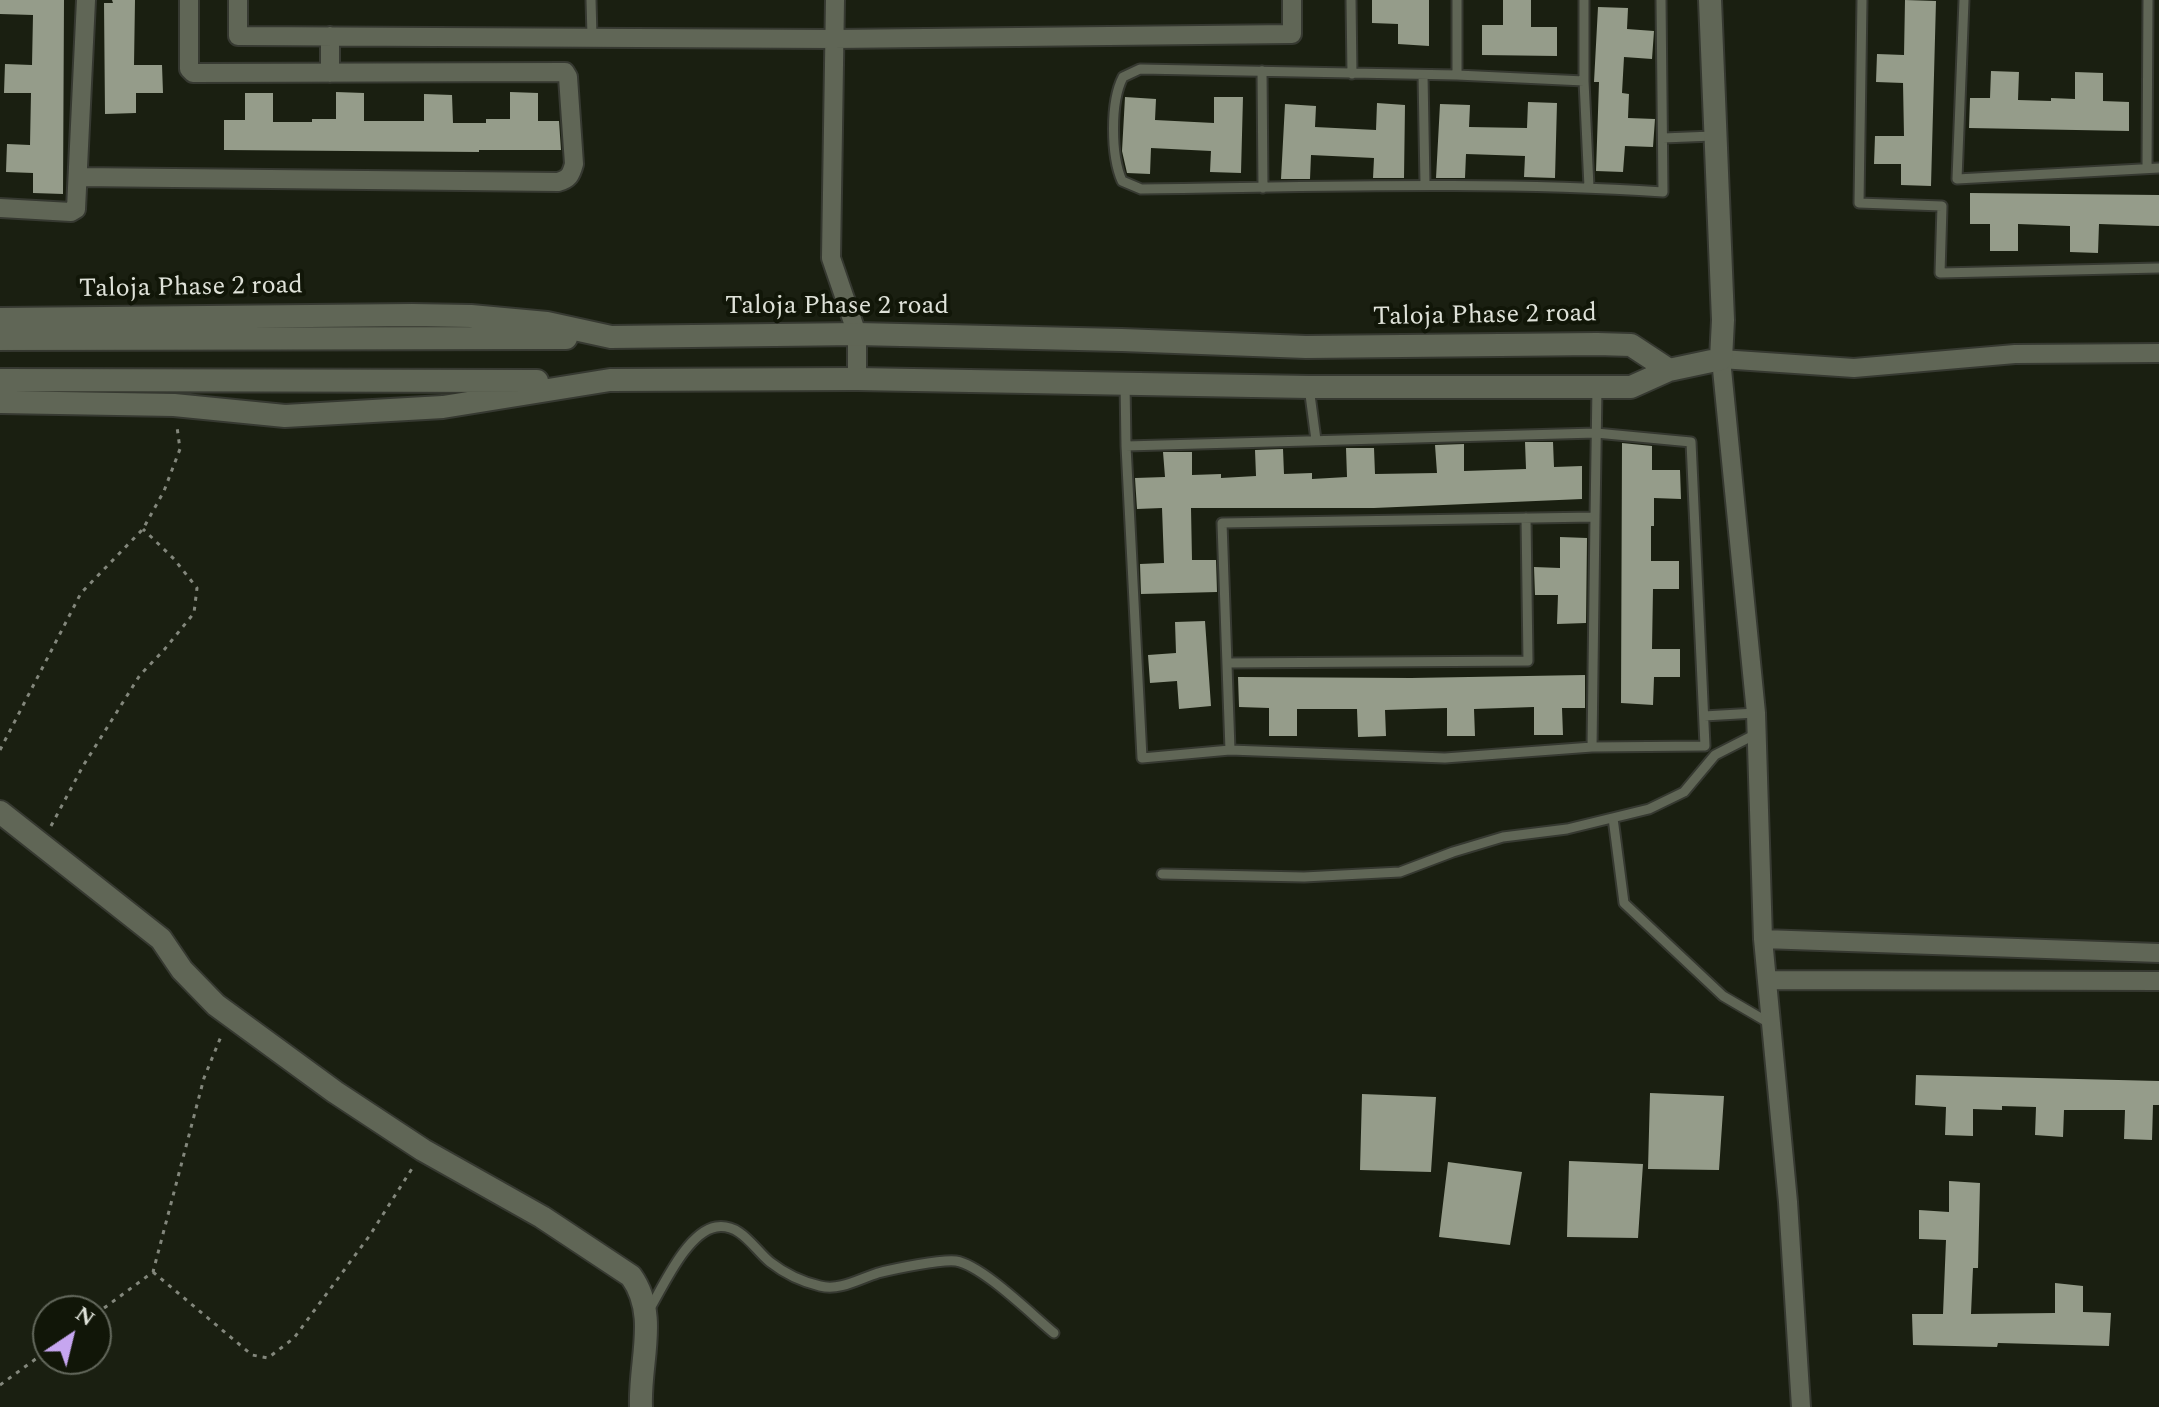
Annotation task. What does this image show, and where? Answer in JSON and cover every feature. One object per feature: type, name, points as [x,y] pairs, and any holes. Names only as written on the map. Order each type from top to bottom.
[{"type":"street","points":[[0,208],[73,212],[76,209],[86,0]]},
{"type":"street","points":[[78,177],[558,182],[568,179],[574,164],[567,74],[563,71],[191,72],[189,0]]},
{"type":"street","points":[[238,0],[238,36],[834,39],[1292,34],[1292,0]]},
{"type":"street","points":[[835,0],[831,258],[857,334],[857,379]]},
{"type":"street","points":[[1710,0],[1723,320],[1721,359],[1756,713],[1763,939],[1788,1202],[1801,1407]]},
{"type":"street","points":[[330,36],[330,73]]},
{"type":"street","points":[[496,36],[496,71]]},
{"type":"street","name":"Taloja Phase 2 road","points":[[0,319],[471,316],[547,323],[611,337],[857,334],[1306,347],[1608,344],[1631,345],[1669,370]]},
{"type":"street","points":[[0,339],[611,337]]},
{"type":"street","points":[[0,380],[857,379],[1309,387],[1631,387],[1669,370],[1721,359],[1854,368],[2015,354],[2159,353]]},
{"type":"street","points":[[0,402],[174,405],[285,416],[443,407],[610,380]]},
{"type":"street","points":[[0,812],[161,939],[182,970],[216,1005],[335,1092],[423,1150],[542,1217],[631,1276],[640,1289],[647,1313],[640,1384],[641,1407]]},
{"type":"street","points":[[1763,939],[2159,953]]},
{"type":"street","points":[[1767,980],[2159,981]]},
{"type":"lane","points":[[591,0],[592,36]]},
{"type":"lane","points":[[1351,0],[1352,74]]},
{"type":"lane","points":[[1457,0],[1457,75]]},
{"type":"lane","points":[[1584,0],[1589,187]]},
{"type":"lane","points":[[1584,81],[1457,75],[1140,69],[1123,77],[1115,92],[1115,166],[1122,181],[1141,189],[1425,184],[1589,187],[1663,192],[1661,0]]},
{"type":"lane","points":[[1862,0],[1859,203],[1942,206],[1940,273],[2159,268]]},
{"type":"lane","points":[[1964,0],[1957,179],[2159,168]]},
{"type":"lane","points":[[2147,168],[2148,0]]},
{"type":"lane","points":[[1262,71],[1263,188]]},
{"type":"lane","points":[[1423,75],[1425,184]]},
{"type":"lane","points":[[1663,138],[1717,136]]},
{"type":"lane","points":[[1125,383],[1126,446],[1142,758],[1230,750],[1445,758],[1592,747],[1705,746],[1691,442],[1596,433],[1126,446]]},
{"type":"lane","points":[[1309,387],[1316,440]]},
{"type":"lane","points":[[1592,747],[1597,387]]},
{"type":"lane","points":[[1230,750],[1222,523],[1595,517]]},
{"type":"lane","points":[[1227,663],[1528,661],[1526,518]]},
{"type":"lane","points":[[1704,716],[1756,713]]},
{"type":"lane","points":[[1162,874],[1304,877],[1400,872],[1503,837],[1567,829],[1649,809],[1684,792],[1715,755],[1756,734]]},
{"type":"lane","points":[[1613,818],[1618,876],[1624,903],[1723,996],[1771,1024]]},
{"type":"lane","points":[[647,1313],[680,1258],[698,1236],[714,1227],[727,1227],[752,1242],[770,1262],[796,1278],[822,1287],[842,1286],[881,1272],[954,1261],[967,1264],[1054,1333]]},
{"type":"path","points":[[0,750],[81,593],[143,529],[164,491],[180,449],[174,405]]},
{"type":"path","points":[[42,844],[83,766],[140,675],[194,613],[197,588],[174,559],[143,529]]},
{"type":"path","points":[[112,1302],[153,1272],[204,1078],[230,1015]]},
{"type":"path","points":[[153,1272],[252,1355],[268,1358],[294,1338],[362,1247],[400,1192],[423,1150]]},
{"type":"path","points":[[0,1385],[32,1362]]},
{"type":"building","points":[[0,0],[64,0],[63,194],[33,193],[33,173],[6,172],[7,144],[30,145],[31,93],[4,93],[5,64],[32,65],[33,15],[0,14]]},
{"type":"building","points":[[112,0],[135,0],[134,65],[162,65],[163,93],[136,93],[136,113],[105,114],[104,3],[113,3]]},
{"type":"building","points":[[1372,0],[1429,0],[1429,46],[1398,44],[1398,24],[1372,23]]},
{"type":"building","points":[[1503,0],[1531,0],[1531,27],[1557,27],[1557,56],[1482,55],[1482,25],[1503,25]]},
{"type":"building","points":[[1905,0],[1936,1],[1931,186],[1901,185],[1901,164],[1874,164],[1875,136],[1904,136],[1903,83],[1876,82],[1877,54],[1904,55]]},
{"type":"building","points":[[1598,7],[1628,8],[1627,29],[1654,31],[1652,59],[1624,57],[1622,93],[1629,94],[1628,118],[1655,119],[1653,147],[1625,146],[1623,172],[1596,171],[1599,82],[1594,82]]},
{"type":"building","points":[[1991,71],[2019,72],[2018,100],[2051,101],[2051,98],[2075,99],[2075,72],[2103,73],[2103,101],[2129,102],[2129,131],[1969,128],[1970,98],[1990,98]]},
{"type":"building","points":[[336,92],[364,93],[364,121],[424,121],[424,94],[452,95],[453,123],[510,119],[510,92],[538,93],[538,121],[559,121],[561,150],[224,150],[224,120],[245,120],[245,93],[273,93],[273,122],[312,122],[312,119],[336,119]]},
{"type":"building","points":[[1125,97],[1156,99],[1155,120],[1214,123],[1214,97],[1243,97],[1241,173],[1210,172],[1211,151],[1151,148],[1150,174],[1127,173],[1122,151]]},
{"type":"building","points":[[1528,102],[1557,103],[1555,178],[1524,177],[1525,156],[1466,154],[1465,178],[1436,178],[1440,104],[1470,105],[1469,127],[1527,128]]},
{"type":"building","points":[[1377,103],[1405,105],[1404,178],[1373,178],[1374,158],[1311,155],[1310,179],[1281,179],[1285,104],[1316,106],[1315,127],[1376,130]]},
{"type":"building","points":[[1970,193],[2159,195],[2159,226],[2099,224],[2098,253],[2070,252],[2070,226],[2018,224],[2018,251],[1990,251],[1990,224],[1970,224]]},
{"type":"building","points":[[1525,442],[1553,442],[1554,467],[1582,466],[1582,499],[1374,508],[1191,508],[1192,560],[1216,560],[1217,592],[1141,594],[1140,564],[1164,563],[1162,508],[1137,509],[1135,478],[1165,477],[1163,452],[1192,452],[1192,475],[1221,474],[1221,478],[1256,476],[1255,450],[1283,449],[1284,474],[1312,473],[1312,479],[1347,477],[1346,448],[1374,448],[1375,474],[1437,473],[1435,445],[1464,444],[1464,471],[1526,469]]},
{"type":"building","points":[[1622,443],[1652,446],[1652,470],[1680,470],[1681,499],[1654,498],[1651,561],[1679,561],[1679,589],[1653,589],[1652,649],[1680,649],[1680,677],[1654,677],[1653,705],[1621,703]]},
{"type":"building","points":[[1560,537],[1587,538],[1586,623],[1557,624],[1558,595],[1535,595],[1534,567],[1560,568]]},
{"type":"building","points":[[1205,621],[1211,706],[1179,709],[1177,681],[1150,683],[1148,655],[1176,653],[1175,622]]},
{"type":"building","points":[[1585,675],[1585,708],[1562,708],[1563,735],[1534,735],[1534,707],[1474,709],[1475,736],[1447,736],[1447,708],[1385,710],[1386,736],[1358,737],[1357,709],[1297,709],[1297,736],[1269,736],[1269,708],[1239,707],[1238,677]]},
{"type":"building","points":[[1916,1075],[2159,1081],[2159,1105],[2153,1105],[2152,1140],[2124,1139],[2125,1110],[2064,1110],[2063,1137],[2035,1135],[2036,1107],[2002,1106],[2002,1110],[1973,1109],[1973,1136],[1945,1135],[1946,1107],[1915,1105]]},
{"type":"building","points":[[1650,1093],[1724,1096],[1719,1170],[1648,1169]]},
{"type":"building","points":[[1362,1094],[1436,1097],[1431,1172],[1360,1170]]},
{"type":"building","points":[[1569,1161],[1643,1164],[1638,1238],[1567,1237]]},
{"type":"building","points":[[1448,1162],[1522,1172],[1510,1245],[1439,1237]]},
{"type":"building","points":[[1949,1181],[1980,1183],[1978,1268],[1973,1268],[1971,1314],[2055,1313],[2055,1283],[2083,1286],[2083,1312],[2111,1313],[2109,1346],[1998,1343],[1997,1347],[1913,1345],[1912,1314],[1943,1314],[1946,1240],[1919,1239],[1919,1210],[1949,1212]]}]
